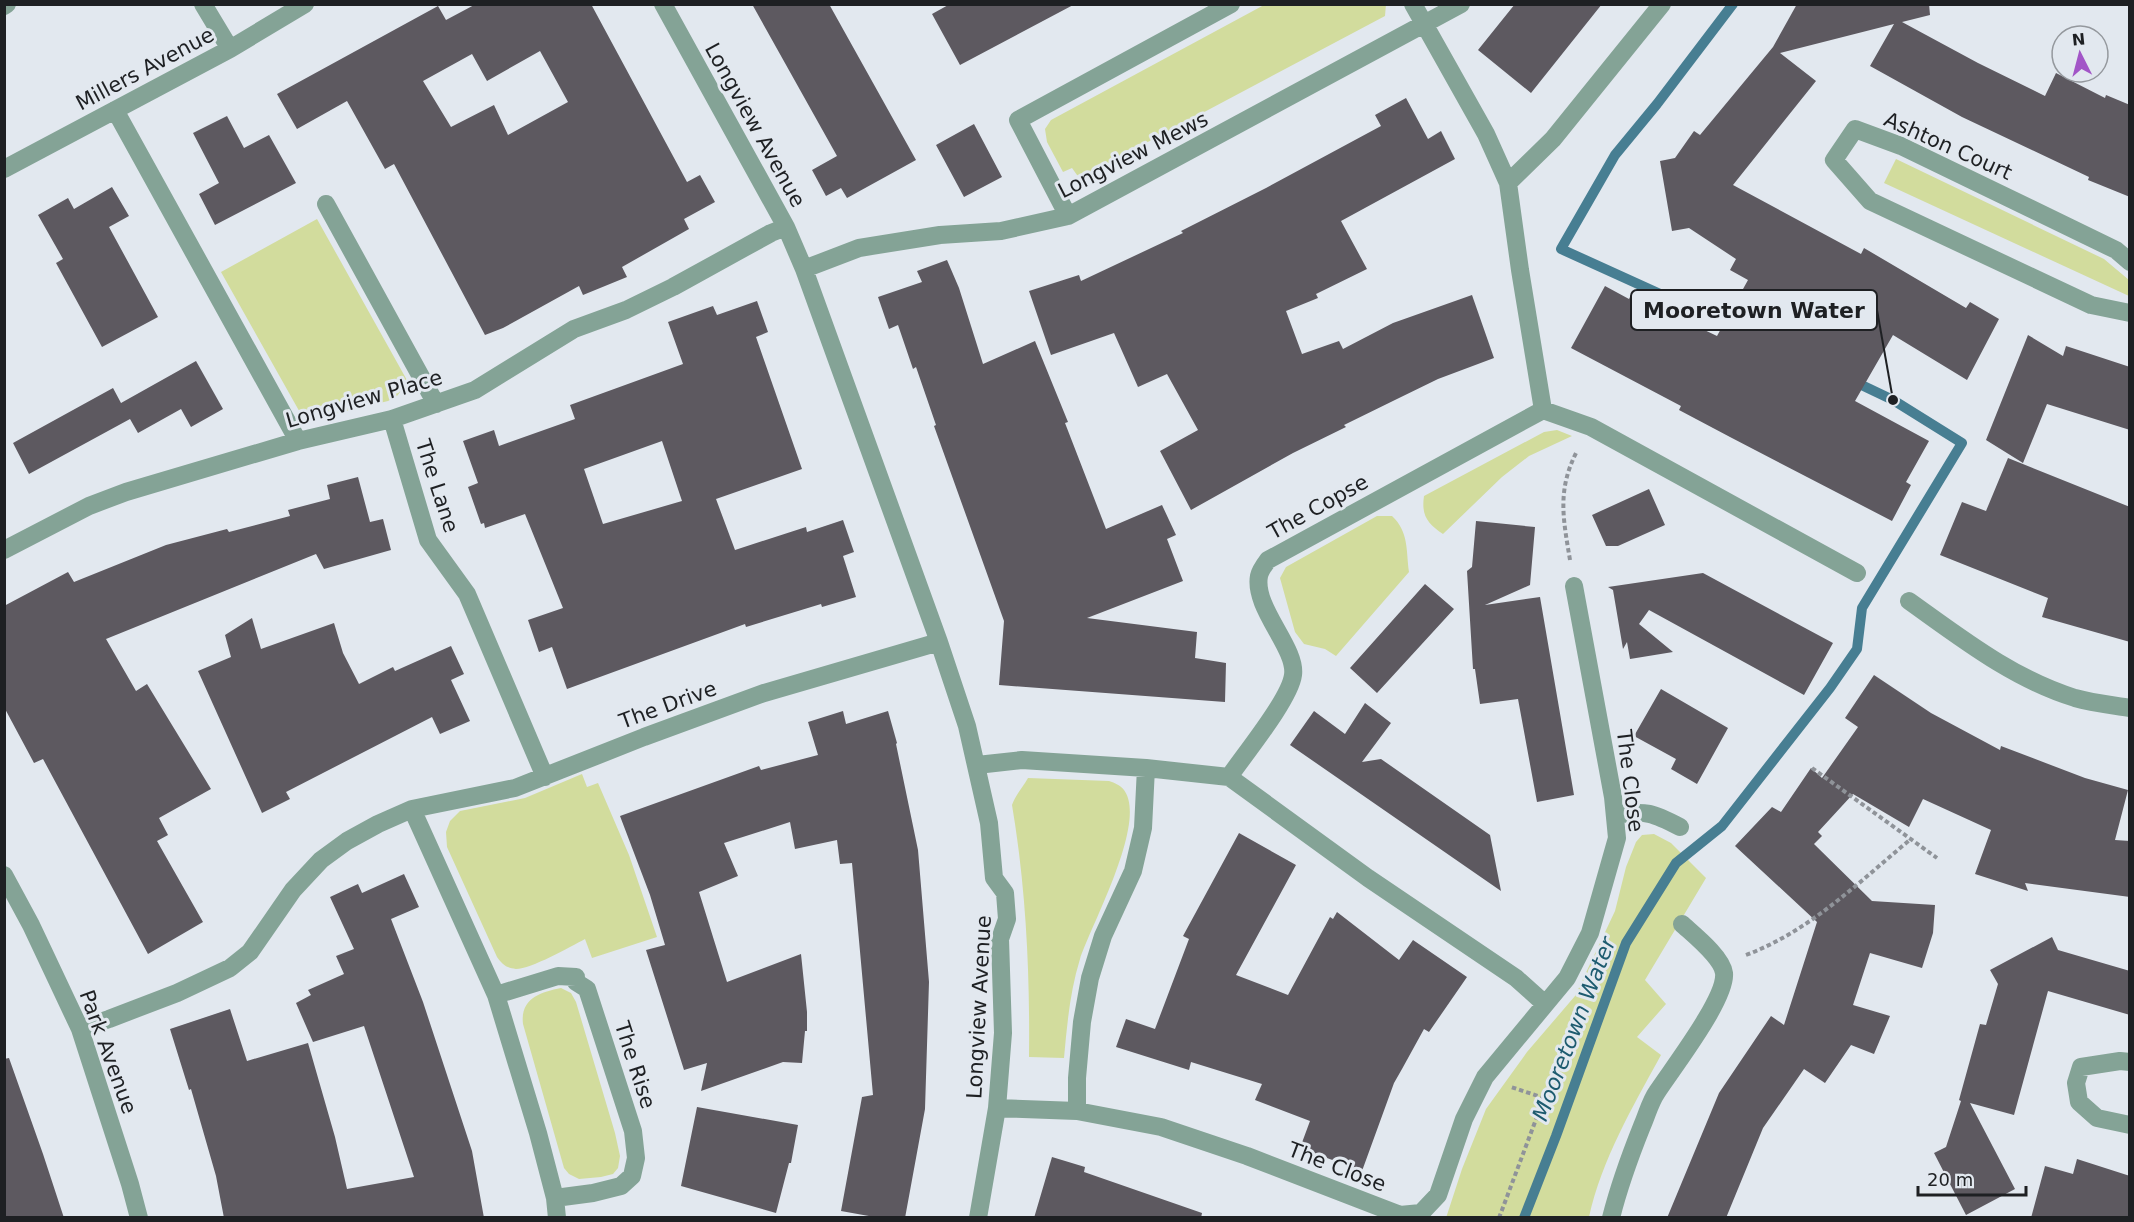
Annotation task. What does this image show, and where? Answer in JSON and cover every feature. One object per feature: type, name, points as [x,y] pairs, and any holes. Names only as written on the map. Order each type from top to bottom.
[{"type":"street","points":[[203,4],[230,49]]},
{"type":"street","name":"Millers Avenue","points":[[4,169],[230,49],[305,4]]},
{"type":"street","name":"Longview Avenue","points":[[663,4],[786,227],[804,269],[939,642],[967,726],[989,823],[994,878],[1005,893],[1007,919],[1000,939],[1003,1033],[997,1108],[978,1218]]},
{"type":"street","points":[[1068,216],[1018,120],[1231,4]]},
{"type":"street","points":[[1413,4],[1486,134],[1508,183],[1543,410],[1591,427],[1857,573]]},
{"type":"street","name":"Longview Mews","points":[[804,269],[860,248],[940,235],[1001,231],[1068,216],[1461,4]]},
{"type":"street","points":[[1508,183],[1553,139],[1662,4]]},
{"type":"street","points":[[115,110],[298,441]]},
{"type":"street","name":"Ashton Court","points":[[2130,262],[2116,250],[1901,146],[1855,129],[1834,160],[1870,201],[2091,305],[2130,313]]},
{"type":"street","points":[[326,204],[436,405]]},
{"type":"street","name":"Longview Place","points":[[4,550],[89,506],[126,492],[298,441],[392,419],[475,390],[574,329],[626,310],[664,292],[786,227]]},
{"type":"street","name":"The Copse","points":[[1229,777],[1275,711],[1289,687],[1293,674],[1289,656],[1260,593],[1258,575],[1268,560],[1543,410]]},
{"type":"street","name":"The Lane","points":[[392,419],[428,540],[467,594],[545,777]]},
{"type":"street","name":"The Close","points":[[997,1108],[1077,1111],[1161,1126],[1247,1156],[1400,1215],[1421,1213],[1438,1195],[1464,1119],[1485,1077],[1567,978],[1590,933],[1617,838],[1616,815],[1574,586]]},
{"type":"street","points":[[1909,601],[1992,659],[2032,681],[2075,698],[2130,708]]},
{"type":"street","name":"The Drive","points":[[80,1029],[177,993],[230,968],[250,952],[293,890],[321,860],[346,841],[412,808],[515,788],[764,693],[939,642]]},
{"type":"street","points":[[977,765],[1022,760],[1146,768],[1229,777],[1368,878],[1516,978],[1545,1004]]},
{"type":"street","points":[[1077,1111],[1077,1077],[1082,1022],[1090,978],[1102,936],[1133,872],[1143,828],[1146,768]]},
{"type":"street","points":[[412,808],[496,995],[538,1133],[555,1198],[557,1218]]},
{"type":"street","points":[[1616,815],[1638,811],[1657,815],[1680,827]]},
{"type":"street","name":"Park Avenue","points":[[4,874],[80,1029],[139,1218]]},
{"type":"street","points":[[1611,1218],[1622,1176],[1654,1095],[1690,1043],[1720,992],[1724,972],[1714,954],[1682,924]]},
{"type":"street","name":"The Rise","points":[[496,995],[558,976],[576,977],[576,982],[587,988],[633,1131],[636,1158],[632,1176],[621,1186],[593,1194],[555,1198]]},
{"type":"street","points":[[2130,1062],[2120,1061],[2081,1067],[2076,1083],[2079,1102],[2097,1118],[2130,1125]]},
{"type":"path","points":[[1574,586],[1562,503],[1567,470],[1591,427]]},
{"type":"path","points":[[1812,768],[1937,858]]},
{"type":"path","points":[[1720,965],[1770,946],[1812,921],[1912,838]]},
{"type":"path","points":[[1485,1077],[1544,1098],[1499,1218]]},
{"type":"green space","points":[[1386,4],[1385,16],[1082,177],[1077,175],[1072,168],[1063,172],[1047,142],[1045,129],[1051,120],[1264,5]]},
{"type":"green space","points":[[1896,159],[2104,259],[2129,280],[2129,296],[1884,183]]},
{"type":"green space","points":[[317,219],[408,382],[397,396],[388,401],[314,419],[302,416],[221,272]]},
{"type":"green space","points":[[1557,430],[1572,436],[1529,456],[1502,477],[1443,534],[1427,519],[1424,496],[1544,432]]},
{"type":"green space","points":[[1377,516],[1392,516],[1401,528],[1406,542],[1409,572],[1336,656],[1325,649],[1304,644],[1295,632],[1280,578],[1286,567]]},
{"type":"green space","points":[[582,774],[587,787],[598,783],[629,855],[657,937],[592,958],[585,939],[531,965],[516,969],[510,968],[497,957],[447,847],[446,832],[450,821],[460,811],[525,798]]},
{"type":"green space","points":[[1028,778],[1109,781],[1124,790],[1129,805],[1129,825],[1124,849],[1080,959],[1069,1008],[1064,1058],[1029,1057],[1026,930],[1021,867],[1012,805]]},
{"type":"green space","points":[[1654,834],[1671,843],[1706,878],[1645,980],[1666,1004],[1637,1037],[1661,1055],[1610,1154],[1589,1217],[1446,1218],[1462,1169],[1486,1109],[1527,1052],[1575,996],[1615,911],[1626,867],[1636,842],[1642,835]]},
{"type":"green space","points":[[561,988],[571,993],[576,1002],[620,1156],[618,1168],[613,1174],[601,1177],[579,1179],[569,1174],[564,1168],[523,1024],[525,1008],[533,998]]},
{"type":"building","points":[[476,4],[591,4],[687,182],[700,175],[715,202],[684,219],[689,229],[622,267],[627,277],[583,295],[579,286],[503,328],[485,335],[394,164],[385,169],[347,101],[297,129],[277,94],[438,6],[446,20]],"holes":[[[540,51],[568,102],[508,135],[494,105],[451,127],[423,81],[472,54],[487,81]]]},
{"type":"building","points":[[752,4],[829,4],[916,160],[847,198],[841,188],[826,196],[812,170],[837,156]]},
{"type":"building","points":[[950,4],[1075,4],[960,65],[932,14]]},
{"type":"building","points":[[1515,4],[1602,4],[1531,93],[1478,50]]},
{"type":"building","points":[[1797,4],[1929,4],[1930,15],[1902,22],[2045,96],[2051,84],[2078,84],[2105,98],[2106,95],[2130,105],[2130,197],[2088,180],[2089,177],[1962,117],[1870,66],[1894,24],[1780,53],[1816,81],[1733,185],[1861,254],[1864,248],[1966,308],[1970,302],[1999,319],[1967,380],[1893,335],[1855,401],[1929,441],[1906,482],[1911,485],[1892,521],[1679,410],[1681,406],[1571,348],[1605,286],[1629,299],[1631,295],[1717,336],[1748,280],[1730,270],[1736,259],[1689,228],[1672,231],[1660,161],[1675,158],[1694,131],[1700,135],[1773,47]]},
{"type":"building","points":[[1406,98],[1428,139],[1441,131],[1455,159],[1341,221],[1367,269],[1316,294],[1318,298],[1286,311],[1302,354],[1339,341],[1343,349],[1393,323],[1472,295],[1494,358],[1438,379],[1344,425],[1346,427],[1293,453],[1191,510],[1160,451],[1198,430],[1167,374],[1138,387],[1114,333],[1051,355],[1029,291],[1079,275],[1081,281],[1183,233],[1181,231],[1381,126],[1375,115]]},
{"type":"building","points":[[227,116],[244,148],[269,135],[296,183],[215,225],[199,194],[219,183],[193,133]]},
{"type":"building","points":[[974,124],[1002,177],[964,197],[936,145]]},
{"type":"building","points":[[112,187],[129,216],[109,227],[158,317],[102,347],[56,263],[63,259],[38,215],[68,198],[74,209]]},
{"type":"building","points":[[947,260],[959,288],[983,364],[1035,341],[1068,422],[1065,423],[1106,529],[1162,505],[1176,535],[1167,539],[1183,581],[1087,618],[1197,632],[1195,658],[1226,663],[1225,702],[999,685],[1004,621],[934,426],[936,425],[916,367],[913,369],[898,325],[889,329],[878,297],[922,282],[917,271]]},
{"type":"building","points":[[757,301],[768,332],[756,337],[802,469],[716,499],[735,550],[806,527],[807,532],[843,520],[854,552],[843,556],[856,597],[822,607],[821,604],[746,627],[745,624],[567,689],[552,647],[539,652],[528,620],[563,608],[525,514],[485,528],[484,523],[481,524],[468,487],[478,483],[463,441],[494,430],[499,446],[575,419],[570,405],[683,364],[668,322],[713,306],[717,315]],"holes":[[[662,441],[682,501],[603,524],[584,469]]]},
{"type":"building","points":[[2028,335],[2063,356],[2066,346],[2130,367],[2130,430],[2047,404],[2023,463],[1986,440]]},
{"type":"building","points":[[196,361],[223,409],[191,427],[181,409],[138,433],[130,419],[29,474],[13,443],[113,388],[121,403]]},
{"type":"building","points":[[2008,458],[2130,507],[2130,642],[2042,617],[2048,598],[1940,555],[1962,502],[1986,511]]},
{"type":"building","points":[[358,477],[370,522],[383,519],[391,550],[324,569],[316,554],[106,639],[136,691],[147,684],[211,789],[159,818],[168,835],[157,841],[203,922],[148,954],[43,759],[34,763],[4,707],[4,606],[68,572],[74,582],[166,545],[290,516],[288,510],[330,499],[327,485]]},
{"type":"building","points":[[1649,489],[1665,525],[1618,546],[1606,546],[1592,515]]},
{"type":"building","points":[[1476,521],[1535,527],[1530,585],[1485,605],[1540,597],[1574,795],[1537,802],[1518,699],[1480,704],[1475,669],[1473,669],[1467,571],[1472,567]]},
{"type":"building","points":[[1703,573],[1833,643],[1804,695],[1649,610],[1639,624],[1673,652],[1630,659],[1627,642],[1623,649],[1613,590],[1608,587]]},
{"type":"building","points":[[1425,584],[1454,609],[1377,693],[1350,668]]},
{"type":"building","points":[[252,618],[261,649],[334,623],[343,653],[359,684],[393,667],[395,671],[451,646],[464,674],[451,680],[470,721],[440,734],[432,717],[286,792],[290,799],[262,813],[198,671],[231,657],[225,635]]},
{"type":"building","points":[[1874,675],[1931,713],[2000,750],[2001,746],[2085,778],[2128,790],[2115,840],[2130,841],[2130,897],[2025,883],[2028,891],[1975,874],[1991,830],[1923,799],[1909,827],[1853,794],[1818,832],[1822,836],[1814,844],[1872,901],[1935,905],[1933,933],[1922,968],[1870,953],[1853,1005],[1890,1016],[1874,1054],[1851,1045],[1825,1083],[1804,1069],[1763,1128],[1726,1218],[1667,1218],[1719,1093],[1771,1016],[1784,1025],[1817,922],[1735,846],[1772,807],[1781,812],[1811,768],[1822,778],[1858,727],[1845,718]]},
{"type":"building","points":[[1661,689],[1728,728],[1697,784],[1671,769],[1676,759],[1634,736]]},
{"type":"building","points":[[1365,703],[1391,723],[1362,762],[1381,759],[1490,835],[1501,891],[1290,745],[1314,711],[1345,734]]},
{"type":"building","points":[[843,711],[846,724],[888,711],[897,743],[918,850],[929,982],[925,1109],[905,1218],[880,1218],[841,1211],[862,1097],[873,1095],[852,863],[840,864],[837,840],[795,849],[790,822],[724,843],[738,876],[699,892],[727,982],[801,954],[807,1031],[805,1031],[802,1063],[783,1062],[701,1091],[707,1063],[684,1070],[646,950],[665,945],[650,895],[620,816],[759,766],[761,770],[818,755],[808,722]]},
{"type":"building","points":[[1239,833],[1296,865],[1236,975],[1288,995],[1330,917],[1333,919],[1337,912],[1399,960],[1413,940],[1467,977],[1429,1032],[1424,1029],[1394,1083],[1362,1171],[1300,1148],[1310,1121],[1255,1100],[1262,1084],[1191,1062],[1189,1070],[1116,1047],[1126,1019],[1155,1029],[1189,939],[1183,936]]},
{"type":"building","points":[[404,874],[419,907],[391,919],[423,1002],[472,1151],[484,1218],[224,1218],[216,1176],[191,1089],[189,1090],[170,1029],[230,1009],[247,1061],[308,1043],[335,1137],[347,1189],[414,1177],[364,1026],[313,1042],[296,1003],[311,995],[308,990],[344,974],[336,956],[354,949],[330,897],[358,884],[362,893]]},
{"type":"building","points":[[2052,937],[2058,950],[2130,971],[2130,1015],[2048,991],[2014,1115],[1970,1103],[2015,1189],[1966,1215],[1934,1153],[1946,1147],[1961,1101],[1959,1100],[1980,1024],[1986,1025],[1998,984],[1990,970]]},
{"type":"building","points":[[9,1058],[64,1218],[4,1218],[4,1059]]},
{"type":"building","points":[[697,1107],[798,1125],[791,1163],[789,1163],[776,1213],[681,1186]]},
{"type":"building","points":[[1052,1157],[1085,1167],[1084,1172],[1202,1213],[1201,1218],[1034,1218]]},
{"type":"building","points":[[2077,1159],[2130,1176],[2130,1218],[2031,1218],[2045,1166],[2073,1174]]},
{"type":"waterway","name":"Mooretown Water","points":[[1733,4],[1615,155],[1561,249],[1735,328]]},
{"type":"waterway","name":"Mooretown Water","points":[[1524,1218],[1626,943],[1676,863],[1722,826],[1830,688],[1857,649],[1862,608],[1962,443],[1893,400],[1851,380]]},
{"type":"place","name":"Mooretown Water","points":[[1893,400]]}]
